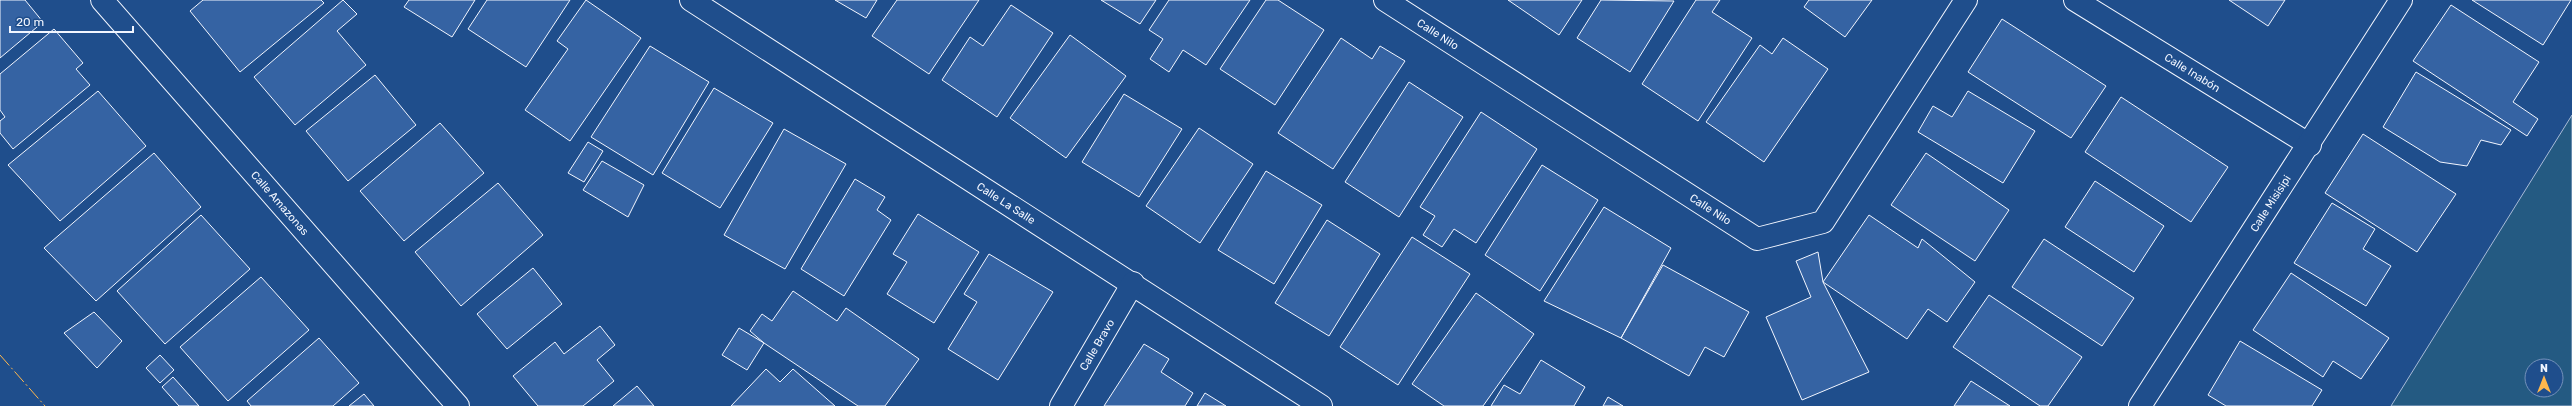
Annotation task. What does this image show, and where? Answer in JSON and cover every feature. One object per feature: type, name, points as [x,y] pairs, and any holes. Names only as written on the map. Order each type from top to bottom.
[{"type":"street","name":"Calle Amazonas","points":[[102,0],[458,406]]},
{"type":"street","name":"Calle La Salle","points":[[691,0],[1322,406]]},
{"type":"street","name":"Calle Nilo","points":[[1385,0],[1757,239],[1823,222],[1966,0]]},
{"type":"street","name":"Calle Inabón","points":[[2075,0],[2310,145]]},
{"type":"street","name":"Calle Misisipi","points":[[2140,406],[2310,145],[2401,0]]},
{"type":"street","name":"Calle Bravo","points":[[1061,406],[1133,283]]},
{"type":"shaded area","points":[[2572,115],[2572,406],[2391,406]]},
{"type":"building","points":[[0,0],[25,0],[43,22],[0,58]]},
{"type":"building","points":[[203,0],[321,0],[324,3],[240,72],[190,11]]},
{"type":"building","points":[[343,0],[357,14],[337,31],[366,65],[295,125],[254,77]]},
{"type":"building","points":[[409,0],[475,0],[452,37],[404,7]]},
{"type":"building","points":[[487,0],[570,0],[526,67],[468,29]]},
{"type":"building","points":[[586,0],[641,38],[570,141],[525,110],[568,49],[557,41]]},
{"type":"building","points":[[835,0],[877,0],[866,18]]},
{"type":"building","points":[[897,0],[979,0],[929,74],[872,36]]},
{"type":"building","points":[[1101,0],[1156,0],[1140,24]]},
{"type":"building","points":[[1169,0],[1250,0],[1206,65],[1183,50],[1169,72],[1150,59],[1163,39],[1149,30]]},
{"type":"building","points":[[1266,0],[1278,0],[1324,30],[1275,105],[1220,69]]},
{"type":"building","points":[[1508,0],[1582,0],[1559,35]]},
{"type":"building","points":[[1601,0],[1674,1],[1630,72],[1577,38]]},
{"type":"building","points":[[1696,0],[1720,0],[1712,12],[1752,38],[1698,121],[1642,84]]},
{"type":"building","points":[[1809,0],[1872,0],[1845,37],[1804,7]]},
{"type":"building","points":[[2229,0],[2285,0],[2268,26]]},
{"type":"building","points":[[2472,0],[2571,0],[2543,45]]},
{"type":"building","points":[[1011,5],[1053,33],[997,117],[942,80],[970,37],[983,46]]},
{"type":"building","points":[[2451,5],[2539,62],[2513,102],[2538,119],[2527,136],[2413,61]]},
{"type":"building","points":[[2002,19],[2106,86],[2071,138],[1968,72]]},
{"type":"building","points":[[54,29],[83,63],[76,69],[90,85],[13,149],[0,133],[0,121],[5,117],[0,110],[0,74]]},
{"type":"building","points":[[1070,35],[1126,76],[1066,158],[1010,118]]},
{"type":"building","points":[[1341,38],[1372,59],[1380,46],[1405,61],[1333,169],[1278,133]]},
{"type":"building","points":[[1783,38],[1828,69],[1764,162],[1706,122],[1760,45],[1772,54]]},
{"type":"building","points":[[650,46],[709,82],[653,175],[591,137]]},
{"type":"building","points":[[2416,72],[2511,130],[2501,145],[2481,140],[2467,166],[2440,162],[2383,127]]},
{"type":"building","points":[[375,75],[416,125],[348,181],[306,131]]},
{"type":"building","points":[[1409,82],[1463,117],[1399,217],[1345,182]]},
{"type":"building","points":[[714,88],[773,123],[720,208],[662,173]]},
{"type":"building","points":[[98,91],[146,146],[60,221],[8,165]]},
{"type":"building","points":[[1968,91],[2035,131],[2003,183],[1918,132],[1933,106],[1952,117]]},
{"type":"building","points":[[1124,94],[1182,129],[1139,197],[1082,162]]},
{"type":"building","points":[[2121,97],[2228,167],[2191,222],[2085,152]]},
{"type":"building","points":[[1481,112],[1537,149],[1476,243],[1454,229],[1442,247],[1423,235],[1435,216],[1420,207]]},
{"type":"building","points":[[440,123],[484,173],[404,241],[360,191]]},
{"type":"building","points":[[1199,128],[1253,164],[1200,243],[1146,206]]},
{"type":"building","points":[[784,129],[846,164],[785,269],[724,235]]},
{"type":"building","points":[[2363,134],[2456,194],[2417,252],[2325,193]]},
{"type":"building","points":[[588,142],[603,151],[584,182],[568,173]]},
{"type":"building","points":[[154,153],[201,207],[96,301],[44,248]]},
{"type":"building","points":[[1926,153],[2009,210],[1975,261],[1891,205]]},
{"type":"building","points":[[602,161],[644,185],[628,217],[583,190]]},
{"type":"building","points":[[1542,165],[1598,200],[1540,291],[1485,255]]},
{"type":"building","points":[[1266,171],[1322,205],[1274,284],[1218,250]]},
{"type":"building","points":[[855,179],[885,197],[877,210],[891,220],[844,296],[801,269]]},
{"type":"building","points":[[2095,181],[2164,226],[2134,272],[2065,227]]},
{"type":"building","points":[[498,183],[543,235],[461,306],[415,252]]},
{"type":"building","points":[[2332,203],[2375,229],[2363,249],[2391,266],[2366,306],[2294,263]]},
{"type":"building","points":[[1604,207],[1671,248],[1621,338],[1544,301]]},
{"type":"building","points":[[918,214],[979,252],[934,323],[887,294],[907,262],[893,254]]},
{"type":"building","points":[[201,215],[250,269],[165,344],[117,291]]},
{"type":"building","points":[[1869,215],[1918,248],[1922,239],[1975,282],[1947,322],[1928,309],[1907,339],[1823,282]]},
{"type":"building","points":[[1327,220],[1380,254],[1329,336],[1275,303]]},
{"type":"building","points":[[1412,237],[1470,274],[1398,385],[1340,347]]},
{"type":"building","points":[[2044,239],[2134,298],[2102,346],[2012,287]]},
{"type":"building","points":[[1818,252],[1823,282],[1869,372],[1802,400],[1766,317],[1811,297],[1796,261]]},
{"type":"building","points":[[989,254],[1053,292],[998,380],[948,349],[977,302],[964,294]]},
{"type":"building","points":[[1663,265],[1749,312],[1724,357],[1705,347],[1689,376],[1621,338]]},
{"type":"building","points":[[533,268],[562,304],[507,349],[477,314]]},
{"type":"building","points":[[2291,273],[2389,338],[2361,379],[2333,361],[2323,377],[2253,330]]},
{"type":"building","points":[[261,277],[309,330],[228,401],[180,347]]},
{"type":"building","points":[[793,291],[837,321],[846,308],[919,359],[885,406],[858,406],[764,343],[750,331],[762,314],[772,321]]},
{"type":"building","points":[[1476,293],[1534,334],[1483,406],[1444,406],[1412,384]]},
{"type":"building","points":[[1989,295],[2082,357],[2048,406],[2040,406],[1953,347]]},
{"type":"building","points":[[94,312],[122,341],[97,368],[64,333]]},
{"type":"building","points":[[600,326],[615,345],[597,360],[614,381],[583,406],[538,406],[513,376],[555,342],[564,354]]},
{"type":"building","points":[[739,328],[764,343],[747,370],[722,355]]},
{"type":"building","points":[[319,338],[359,383],[333,406],[251,406],[247,401]]},
{"type":"building","points":[[2240,341],[2322,390],[2312,406],[2226,406],[2208,395]]},
{"type":"building","points":[[1144,344],[1169,359],[1161,372],[1193,393],[1185,406],[1104,406]]},
{"type":"building","points":[[160,355],[174,370],[160,383],[146,368]]},
{"type":"building","points":[[1541,360],[1585,387],[1574,406],[1491,406],[1504,385],[1520,394]]},
{"type":"building","points":[[766,369],[780,382],[793,369],[835,406],[731,406]]},
{"type":"building","points":[[173,377],[199,406],[179,406],[162,387]]},
{"type":"building","points":[[1971,381],[2010,406],[1954,406]]},
{"type":"building","points":[[637,386],[654,406],[613,406]]},
{"type":"building","points":[[1205,393],[1226,406],[1197,406]]},
{"type":"building","points":[[364,394],[374,406],[349,406]]},
{"type":"building","points":[[1608,397],[1623,406],[1603,406]]},
{"type":"power","points":[[0,355],[45,406]]}]
